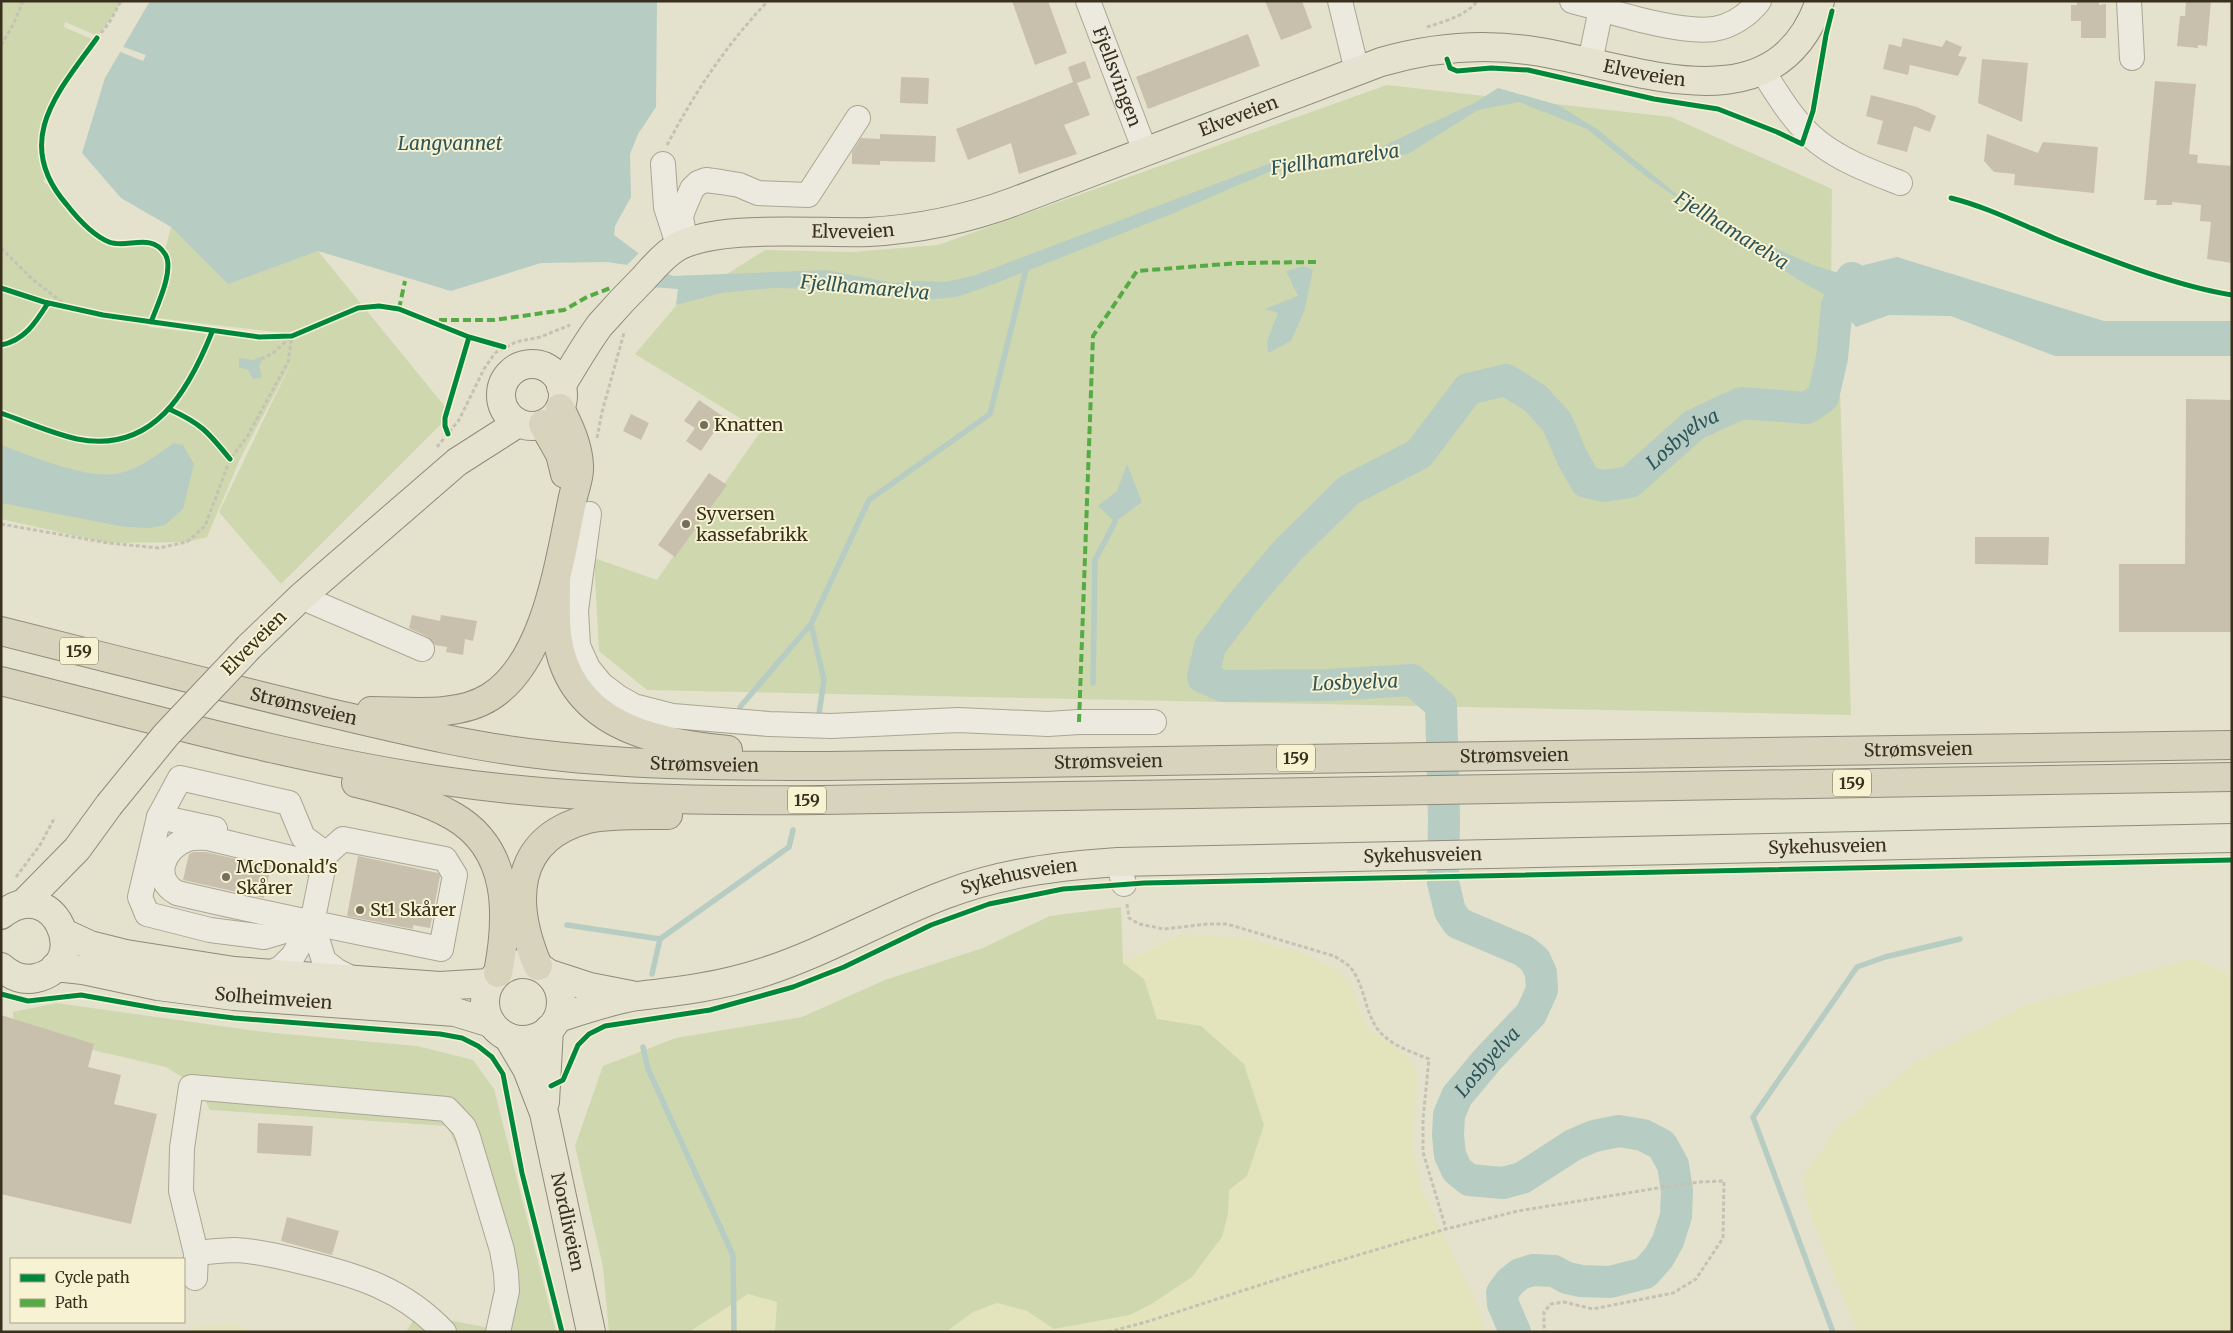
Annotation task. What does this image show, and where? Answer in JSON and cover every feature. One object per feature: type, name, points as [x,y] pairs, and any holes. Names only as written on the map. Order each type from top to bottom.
[{"type":"highway","points":[[320,710],[440,711],[460,708],[489,698],[513,678],[531,650],[580,508],[545,410]]},
{"type":"highway","points":[[556,581],[557,635],[564,664],[571,678],[592,706],[606,717],[626,729],[654,739],[698,747],[744,752],[843,752],[1184,760]]},
{"type":"highway","name":"Strømsveien","points":[[1,631],[320,710],[490,747],[545,755],[708,766],[829,766],[2232,745]]},
{"type":"highway","points":[[8,682],[127,727],[390,791],[454,816],[480,838],[496,866],[500,880],[505,925],[493,978]]},
{"type":"highway","name":"Strømsveien","points":[[8,682],[317,759],[439,780],[543,792],[655,798],[739,800],[2232,777]]},
{"type":"highway","points":[[2100,747],[2232,741]]},
{"type":"highway","points":[[544,970],[529,941],[523,913],[521,896],[524,871],[530,859],[547,839],[570,825],[589,819],[656,815],[888,814],[1102,809],[1298,792]]},
{"type":"main road","name":"Elveveien","points":[[445,457],[545,410],[599,327],[632,290],[676,249],[711,236],[870,232],[935,224],[995,209],[1357,71],[1413,53],[1472,48],[1533,50],[1666,78],[1706,82],[1738,79],[1762,70],[1784,56],[1807,29],[1820,1]]},
{"type":"main road","name":"Elveveien","points":[[8,906],[77,849],[146,758],[248,647],[445,457],[501,400],[501,391],[508,375],[523,366],[540,366],[599,327]]},
{"type":"main road","points":[[501,400],[507,413],[545,410],[556,377],[540,366]]},
{"type":"main road","name":"Sykehusveien","points":[[554,1024],[636,996],[697,990],[762,973],[821,951],[944,895],[987,881],[1060,866],[1121,873],[1414,855],[2232,838]]},
{"type":"main road","name":"Elveveien","points":[[55,967],[64,951],[60,924],[61,893],[77,849]]},
{"type":"main road","name":"Solheimveien","points":[[8,906],[40,906],[60,924],[90,945],[162,961],[266,974],[447,986],[493,978]]},
{"type":"main road","points":[[517,964],[544,970],[560,990],[561,1009],[554,1024],[534,1038],[526,1040],[500,1030],[487,1016],[485,999],[493,978],[517,964]]},
{"type":"main road","points":[[1,967],[14,976],[31,979],[40,977],[55,967]]},
{"type":"main road","name":"Solheimveien","points":[[55,967],[77,969],[158,986],[217,994],[455,1012],[500,1030]]},
{"type":"main road","name":"Sykehusveien","points":[[544,970],[590,987],[636,996]]},
{"type":"main road","name":"Nordliveien","points":[[544,1113],[554,1024]]},
{"type":"main road","name":"Nordliveien","points":[[500,1030],[527,1070],[544,1113],[591,1332]]},
{"type":"street","name":"Fjellsvingen","points":[[1088,1],[1145,151]]},
{"type":"street","points":[[1340,1],[1357,71]]},
{"type":"street","points":[[1572,1],[1682,29],[1714,29],[1732,24],[1746,15],[1759,1]]},
{"type":"street","points":[[2129,1],[2132,58]]},
{"type":"street","points":[[1590,62],[1601,9]]},
{"type":"street","points":[[1762,70],[1788,109],[1817,141],[1857,165],[1900,183]]},
{"type":"street","points":[[676,249],[683,210],[692,189],[698,183],[706,180],[739,185],[758,193],[808,195],[858,118]]},
{"type":"street","points":[[663,164],[668,219],[676,249]]},
{"type":"street","points":[[580,508],[576,610],[578,646],[588,668],[601,684],[634,706],[673,716],[822,726],[958,720],[1048,724],[1154,722]]},
{"type":"street","points":[[301,597],[422,649]]},
{"type":"street","points":[[312,923],[264,937],[210,930],[147,914],[140,897],[159,817],[180,778],[289,803],[303,837],[325,860]]},
{"type":"street","points":[[159,817],[325,860]]},
{"type":"street","points":[[266,974],[281,968],[293,956],[312,923],[325,860],[343,839],[445,859],[455,876],[441,949],[312,923],[177,893],[166,884],[162,867],[170,849],[188,839],[198,838],[208,838],[325,860]]},
{"type":"street","points":[[312,923],[324,961],[337,971],[357,981]]},
{"type":"street","points":[[195,1278],[196,1253],[181,1191],[182,1148],[191,1087],[448,1109],[464,1127],[468,1137],[502,1250],[507,1291],[498,1332]]},
{"type":"street","points":[[196,1253],[234,1250],[270,1254],[339,1271],[384,1287],[411,1302],[444,1332]]},
{"type":"path","points":[[1,44],[13,25],[23,1]]},
{"type":"path","points":[[93,44],[117,9],[120,1]]},
{"type":"path","points":[[663,164],[664,150],[685,109],[712,67],[738,33],[768,1]]},
{"type":"path","points":[[1424,28],[1474,7],[1477,1]]},
{"type":"path","points":[[1,248],[32,279],[71,308]]},
{"type":"path","points":[[597,441],[602,412],[629,317],[632,290]]},
{"type":"path","points":[[56,305],[79,310]]},
{"type":"path","points":[[445,457],[448,434],[467,407],[489,361],[495,353],[504,347],[540,337],[570,324]]},
{"type":"path","points":[[284,337],[300,333]]},
{"type":"path","points":[[261,360],[292,336]]},
{"type":"path","points":[[1,524],[108,543],[158,548],[187,542],[205,526],[230,460],[247,437],[288,362],[292,336]]},
{"type":"path","points":[[497,345],[504,347]]},
{"type":"path","points":[[445,426],[448,434]]},
{"type":"path","points":[[225,453],[230,460]]},
{"type":"path","points":[[8,906],[20,870],[40,845],[55,817]]},
{"type":"path","points":[[1121,873],[1129,918],[1139,924],[1164,929],[1208,924],[1227,924],[1334,956],[1349,966],[1359,982],[1374,1024],[1384,1036],[1406,1050],[1429,1059],[1423,1119],[1423,1152],[1446,1229]]},
{"type":"path","points":[[1108,1332],[1146,1322],[1294,1274],[1446,1229],[1518,1211],[1699,1182],[1724,1181],[1724,1238],[1696,1278],[1673,1293],[1593,1309],[1564,1302],[1551,1304],[1544,1312],[1546,1332]]},
{"type":"green space","points":[[1,1],[120,1],[117,9],[98,36],[65,22],[64,27],[94,40],[58,87],[49,103],[40,137],[41,157],[47,178],[43,180],[45,184],[49,183],[73,218],[98,240],[114,246],[141,243],[154,246],[162,254],[165,264],[164,277],[149,327],[242,338],[300,335],[156,318],[170,271],[170,261],[165,250],[171,227],[228,283],[318,251],[451,414],[281,584],[219,512],[292,361],[240,459],[207,537],[187,542],[108,543],[1,519]]},
{"type":"green space","points":[[1387,85],[1671,117],[1832,189],[1831,298],[1837,305],[1851,715],[647,690],[599,651],[594,558],[657,580],[761,431],[635,354],[676,306],[765,250],[852,252],[938,245]]},
{"type":"green space","points":[[1121,907],[1123,963],[1144,979],[1157,1019],[1201,1026],[1244,1064],[1264,1125],[1247,1176],[1229,1190],[1228,1214],[1222,1237],[1192,1277],[1153,1303],[1130,1315],[1054,1329],[1027,1311],[997,1303],[973,1312],[946,1332],[775,1332],[777,1302],[748,1294],[689,1332],[609,1332],[603,1267],[575,1146],[603,1066],[676,1038],[802,1017],[885,980],[983,948],[1050,916]]},
{"type":"green space","points":[[1182,934],[1245,938],[1305,954],[1340,972],[1355,992],[1361,1015],[1369,1029],[1407,1056],[1416,1070],[1417,1089],[1412,1142],[1422,1190],[1480,1311],[1484,1332],[946,1332],[973,1312],[997,1303],[1027,1311],[1054,1329],[1130,1315],[1153,1303],[1192,1277],[1228,1214],[1229,1190],[1248,1176],[1201,1026],[1157,1019],[1144,979],[1123,963]]},
{"type":"green space","points":[[2193,958],[2232,976],[2232,1332],[1857,1332],[1807,1205],[1804,1175],[1836,1129],[1913,1064],[2024,1006]]},
{"type":"green space","points":[[56,1003],[264,1032],[417,1046],[473,1060],[494,1089],[556,1332],[406,1332],[417,1314],[495,1329],[497,1233],[447,1126],[210,1110],[198,1087],[166,1067],[32,1036],[14,1025],[13,1012]]},
{"type":"green space","points":[[747,1294],[777,1302],[775,1332],[689,1332]]},
{"type":"green space","points":[[235,1324],[253,1332],[183,1332],[197,1326]]},
{"type":"water","name":"Langvannet","points":[[150,1],[657,1],[656,107],[638,134],[630,154],[631,197],[615,226],[614,235],[665,273],[673,276],[826,270],[893,283],[918,281],[945,282],[973,276],[1271,163],[1309,163],[1358,158],[1476,102],[1498,88],[1558,105],[1597,129],[1675,193],[1748,236],[1813,265],[1835,272],[1897,257],[2104,321],[2232,321],[2232,356],[2055,356],[1951,316],[1889,315],[1856,327],[1831,298],[1797,279],[1648,178],[1587,129],[1519,102],[1478,110],[1408,154],[1315,169],[1273,170],[1174,213],[956,297],[923,300],[832,289],[773,288],[721,293],[676,305],[678,289],[651,287],[627,265],[607,262],[541,263],[451,291],[318,251],[228,284],[171,227],[121,198],[82,153],[105,78]]},
{"type":"water","points":[[1304,266],[1313,270],[1304,312],[1291,341],[1268,353],[1267,341],[1278,313],[1265,309],[1298,296],[1286,271]]},
{"type":"water","points":[[259,357],[262,361],[259,366],[262,377],[253,379],[248,370],[239,367],[239,358],[254,360]]},
{"type":"water","points":[[174,443],[183,445],[194,464],[183,509],[165,525],[149,528],[125,527],[1,503],[1,445],[77,471],[108,475],[134,468]]},
{"type":"water","points":[[1127,464],[1142,502],[1115,522],[1098,506],[1117,491]]},
{"type":"pier","points":[[121,46],[146,55],[143,61],[118,51]]},
{"type":"pier","points":[[640,252],[666,271],[649,288],[625,267]]},
{"type":"building","points":[[1012,1],[1048,1],[1067,53],[1035,65]]},
{"type":"building","points":[[1265,1],[1302,1],[1312,28],[1281,40]]},
{"type":"building","points":[[2077,1],[2099,1],[2099,5],[2106,4],[2106,38],[2081,38],[2081,21],[2071,21],[2071,5],[2077,5]]},
{"type":"building","points":[[2186,1],[2211,1],[2207,46],[2198,45],[2198,48],[2177,46],[2180,16],[2185,16]]},
{"type":"building","points":[[1248,34],[1260,66],[1148,109],[1136,77]]},
{"type":"building","points":[[1903,38],[1942,47],[1946,40],[1962,47],[1958,56],[1967,57],[1958,76],[1910,65],[1908,75],[1883,69],[1889,44],[1901,47]]},
{"type":"building","points":[[1982,59],[2028,63],[2022,122],[1978,103]]},
{"type":"building","points":[[1085,61],[1091,78],[1077,83],[1090,115],[1064,125],[1077,154],[1019,174],[1011,143],[968,160],[956,129],[1073,82],[1068,67]]},
{"type":"building","points":[[901,77],[929,78],[928,104],[900,103]]},
{"type":"building","points":[[2155,81],[2196,84],[2189,154],[2198,155],[2197,163],[2232,166],[2232,263],[2207,259],[2211,222],[2200,221],[2201,205],[2172,202],[2172,205],[2156,205],[2157,200],[2144,200]]},
{"type":"building","points":[[1871,95],[1917,107],[1936,116],[1930,132],[1914,126],[1907,152],[1877,144],[1883,121],[1866,116]]},
{"type":"building","points":[[880,134],[936,136],[935,162],[880,161],[880,165],[852,164],[852,152],[861,138],[880,139]]},
{"type":"building","points":[[1987,134],[2038,153],[2043,142],[2098,147],[2094,193],[2014,185],[2015,174],[1994,172],[1984,161]]},
{"type":"building","points":[[2186,399],[2232,400],[2232,632],[2119,632],[2119,564],[2185,564]]},
{"type":"building","name":"Knatten","points":[[699,400],[724,417],[701,451],[686,441],[695,428],[684,421]]},
{"type":"building","points":[[631,414],[649,423],[641,440],[623,431]]},
{"type":"building","name":"Syversen kassefabrikk","points":[[709,473],[727,485],[675,557],[658,545]]},
{"type":"building","points":[[1975,537],[2049,537],[2048,565],[1975,564]]},
{"type":"building","points":[[412,615],[440,621],[441,615],[477,621],[473,641],[465,639],[463,655],[446,652],[447,647],[435,645],[428,637],[409,628]]},
{"type":"building","points":[[206,852],[271,867],[264,898],[183,880],[189,854]]},
{"type":"building","points":[[358,856],[438,873],[440,876],[430,928],[413,925],[413,929],[347,916]]},
{"type":"building","points":[[1,1015],[94,1044],[88,1067],[121,1075],[114,1104],[157,1114],[131,1224],[1,1194]]},
{"type":"building","points":[[258,1123],[313,1126],[311,1156],[257,1153]]},
{"type":"building","points":[[287,1217],[339,1231],[332,1255],[281,1241]]},
{"type":"waterway","points":[[740,707],[811,624],[869,500],[990,414],[1027,265]]},
{"type":"waterway","name":"Losbyelva","points":[[1515,1332],[1503,1304],[1502,1293],[1510,1282],[1520,1274],[1533,1270],[1554,1271],[1567,1278],[1581,1281],[1610,1282],[1645,1273],[1659,1257],[1668,1241],[1676,1216],[1677,1191],[1673,1165],[1662,1145],[1643,1135],[1619,1131],[1594,1136],[1573,1145],[1522,1178],[1503,1183],[1469,1180],[1457,1170],[1450,1155],[1448,1135],[1449,1115],[1457,1096],[1488,1059],[1531,1014],[1542,990],[1541,973],[1535,960],[1524,951],[1458,923],[1450,911],[1443,882],[1444,818],[1441,705],[1412,680],[1328,685],[1223,686],[1203,677],[1210,646],[1246,599],[1288,550],[1349,490],[1419,454],[1468,389],[1506,380],[1535,398],[1557,422],[1572,457],[1586,482],[1604,486],[1630,482],[1694,425],[1741,403],[1807,408],[1823,397],[1832,358],[1837,305],[1852,278]]},
{"type":"waterway","points":[[1093,683],[1095,560],[1115,522]]},
{"type":"waterway","points":[[811,624],[824,680],[819,714]]},
{"type":"waterway","points":[[567,925],[660,939],[789,847],[793,830]]},
{"type":"waterway","points":[[652,974],[660,939]]},
{"type":"waterway","points":[[1833,1332],[1753,1117],[1857,967],[1885,957],[1960,939]]},
{"type":"waterway","points":[[643,1047],[648,1069],[733,1255],[734,1332]]},
{"type":"marked path","points":[[1079,722],[1093,336],[1137,271],[1239,263],[1316,262]]},
{"type":"marked path","points":[[399,309],[405,281]]},
{"type":"marked path","points":[[439,320],[494,320],[564,310],[587,297],[613,287]]},
{"type":"cycle path","points":[[1447,59],[1450,68],[1457,71],[1491,68],[1528,70],[1654,99],[1718,109],[1802,144],[1813,111],[1832,11]]},
{"type":"cycle path","points":[[97,38],[68,77],[47,117],[42,138],[43,159],[51,182],[71,210],[91,231],[103,239],[116,244],[138,242],[153,244],[159,247],[165,254],[168,261],[167,278],[151,322]]},
{"type":"cycle path","points":[[1951,198],[1990,211],[2097,255],[2165,279],[2232,295]]},
{"type":"cycle path","points":[[1,288],[44,302],[103,315],[259,337],[292,336],[358,308],[379,306],[399,309],[469,337],[504,347]]},
{"type":"cycle path","points":[[1,345],[23,335],[48,303]]},
{"type":"cycle path","points":[[1,413],[48,431],[77,439],[104,441],[127,437],[147,428],[164,414],[179,396],[212,332]]},
{"type":"cycle path","points":[[448,434],[445,418],[469,337]]},
{"type":"cycle path","points":[[169,409],[197,424],[230,459]]},
{"type":"cycle path","points":[[551,1086],[563,1080],[578,1045],[589,1034],[605,1026],[710,1010],[793,987],[844,967],[931,925],[989,904],[1063,889],[1144,883],[2232,860]]},
{"type":"cycle path","points":[[1,994],[28,1001],[81,995],[160,1009],[234,1018],[440,1034],[462,1038],[478,1046],[492,1057],[503,1074],[522,1173],[562,1332]]},
{"type":"place","name":"Knatten","points":[[704,425]]},
{"type":"place","name":"Syversen kassefabrikk","points":[[686,524]]},
{"type":"place","name":"McDonald's Skårer","points":[[226,877]]},
{"type":"place","name":"St1 Skårer","points":[[360,910]]},
{"type":"water label","name":"Fjellhamarelva","points":[[1335,159]]},
{"type":"water label","name":"Fjellhamarelva","points":[[1732,230]]},
{"type":"water label","name":"Fjellhamarelva","points":[[865,287]]}]
